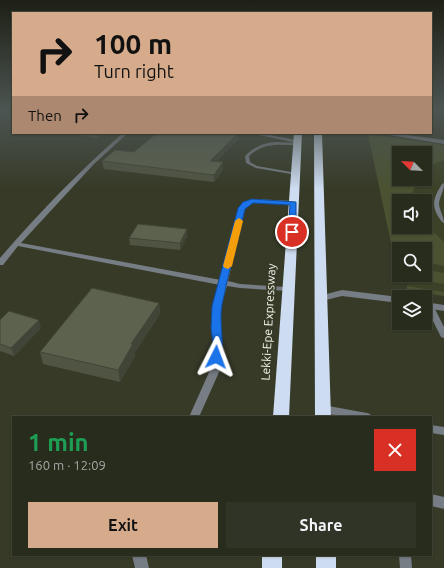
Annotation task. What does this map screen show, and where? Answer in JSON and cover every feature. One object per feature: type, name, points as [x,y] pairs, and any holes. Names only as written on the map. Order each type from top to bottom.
[{"type":"highway","points":[[318,137],[323,413]]},
{"type":"highway","name":"Lekki-Epe Expressway","points":[[281,416],[298,139]]},
{"type":"highway","points":[[272,556],[272,568]]},
{"type":"highway","points":[[326,556],[326,568]]},
{"type":"street","points":[[0,263],[92,163],[122,137]]},
{"type":"street","points":[[278,137],[298,139]]},
{"type":"street","points":[[407,137],[444,142]]},
{"type":"street","points":[[194,416],[215,370],[218,344],[216,328],[217,306],[242,208],[246,203],[252,201],[294,203]]},
{"type":"street","points":[[16,244],[240,286],[288,289]]},
{"type":"street","points":[[322,298],[342,293],[392,299]]},
{"type":"street","points":[[432,306],[444,308]]},
{"type":"street","points":[[432,500],[444,503]]},
{"type":"street","points":[[139,556],[142,568]]},
{"type":"lane","points":[[295,174],[256,167],[248,163],[248,156],[256,147],[298,139]]},
{"type":"lane","points":[[444,185],[437,200],[436,210],[444,221]]},
{"type":"lane","points":[[432,314],[444,335]]},
{"type":"lane","points":[[323,413],[356,416]]},
{"type":"lane","points":[[432,429],[444,431]]},
{"type":"lane","points":[[405,556],[406,568]]},
{"type":"shaded area","points":[[369,137],[385,137],[444,145],[444,296],[432,294],[432,290],[407,290],[408,282],[432,282],[432,242],[392,242],[392,248]]},
{"type":"shaded area","points":[[369,137],[385,137],[444,145],[444,160],[432,165],[432,146],[392,146],[392,186],[416,186],[413,190],[413,194],[392,194],[392,234],[432,234],[432,231],[444,242],[444,266],[432,263],[432,242],[392,242],[392,248]]},
{"type":"shaded area","points":[[432,271],[444,273],[444,284],[432,282]]},
{"type":"shaded area","points":[[407,286],[432,290],[407,290]]},
{"type":"shaded area","points":[[432,290],[444,292],[444,296],[432,294]]},
{"type":"building","points":[[153,137],[234,137],[210,161],[223,162],[214,175],[102,161],[115,150],[134,152]]},
{"type":"building","points":[[138,224],[187,229],[180,243],[129,238]]},
{"type":"building","points":[[92,288],[159,303],[131,344],[133,344],[118,370],[40,352]]},
{"type":"building","points":[[9,311],[39,320],[11,348],[0,344],[0,320]]},
{"type":"slow traffic","points":[[228,266],[239,221]]},
{"type":"route","points":[[216,357],[218,344],[216,328],[217,306],[242,208],[246,203],[252,201],[294,203],[292,232]]}]
